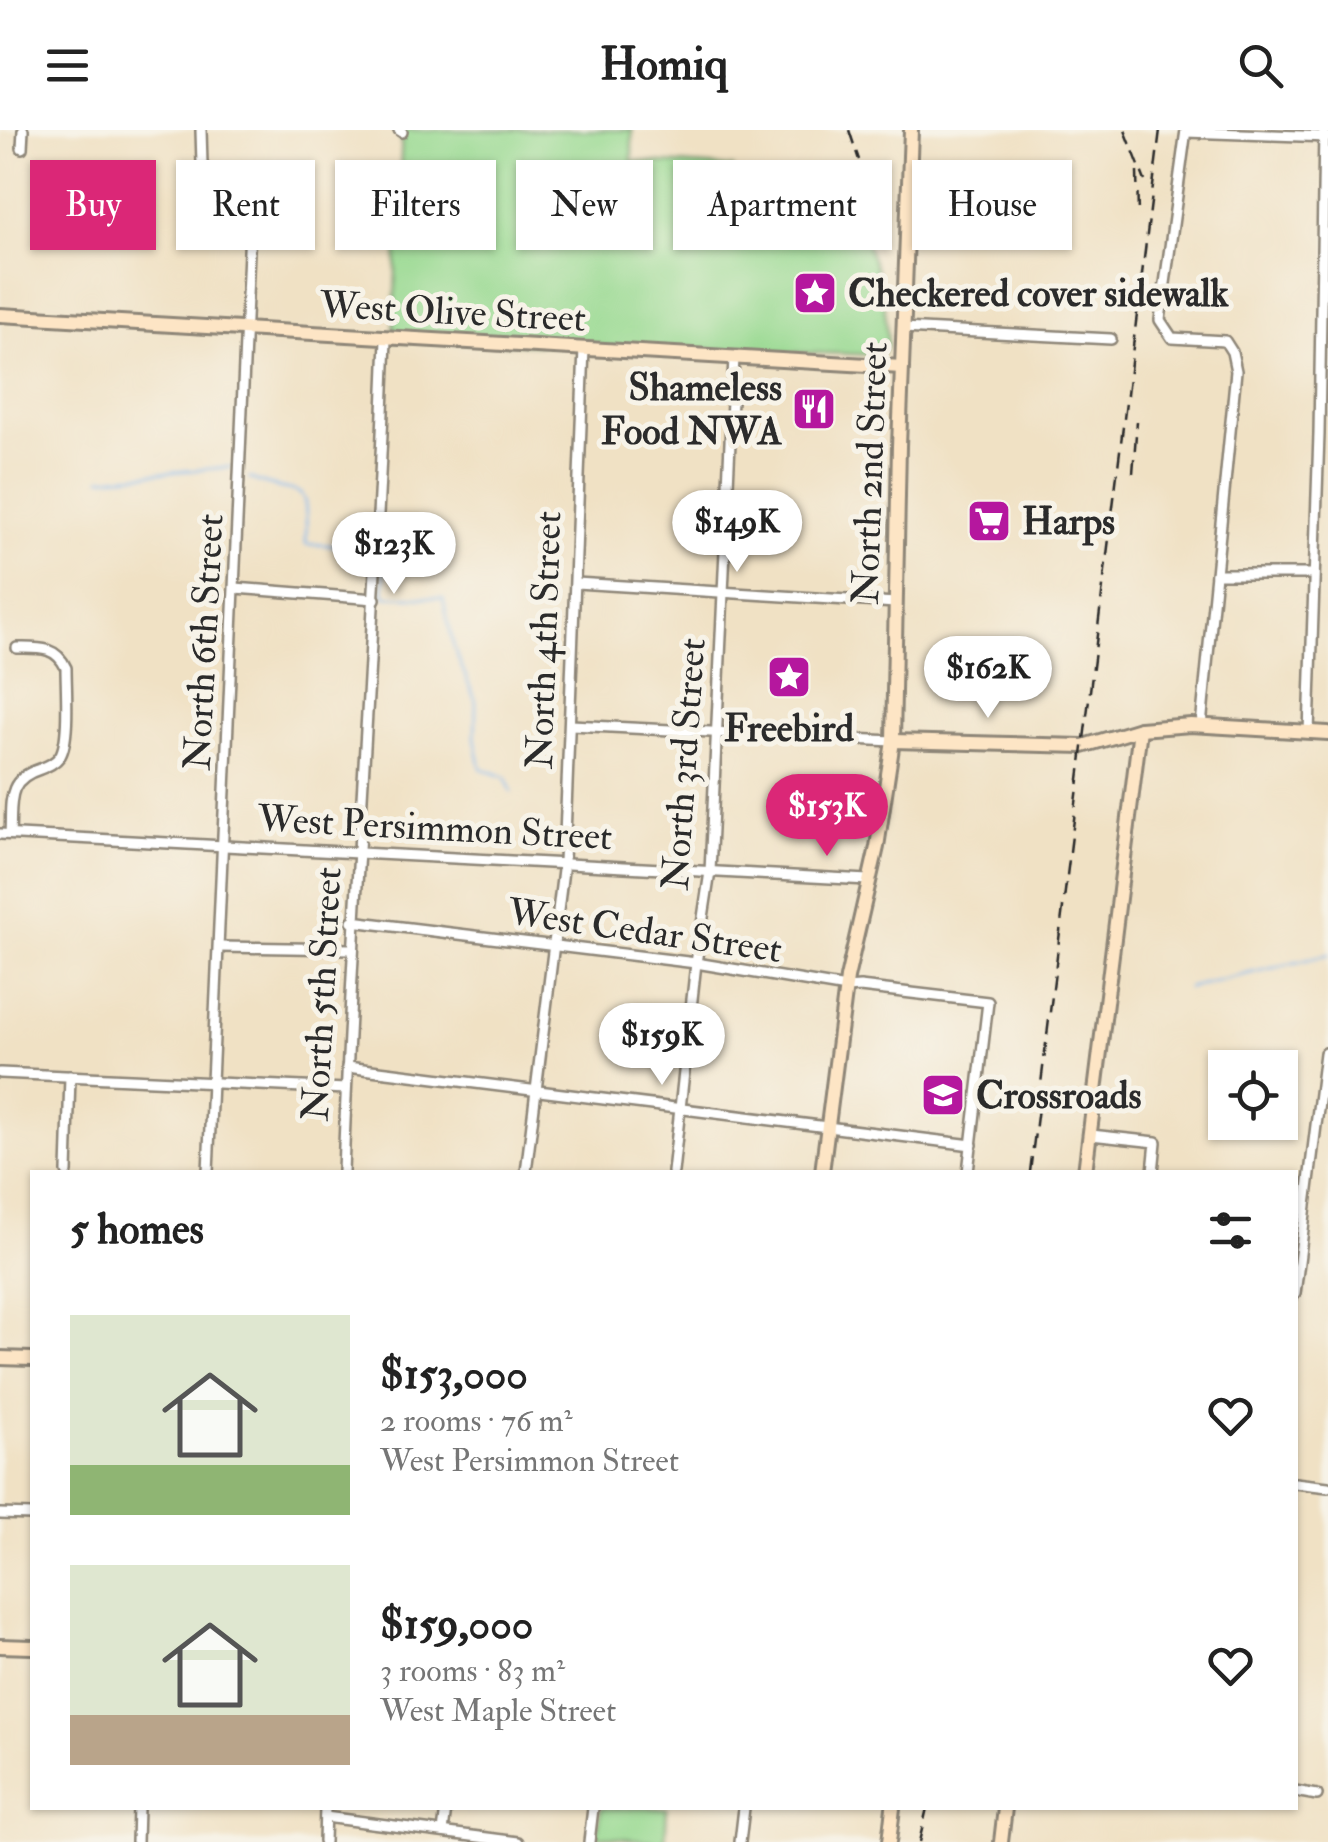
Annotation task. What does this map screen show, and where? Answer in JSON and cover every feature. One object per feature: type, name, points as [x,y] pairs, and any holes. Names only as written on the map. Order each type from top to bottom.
[{"type":"main road","name":"North 2nd Street","points":[[822,1170],[846,988],[886,797],[893,740],[912,130]]},
{"type":"main road","name":"West Olive Street","points":[[0,315],[902,367]]},
{"type":"main road","points":[[893,740],[1084,746],[1140,728],[1201,726],[1328,733]]},
{"type":"main road","points":[[1086,1170],[1140,728]]},
{"type":"main road","points":[[0,1358],[30,1359]]},
{"type":"main road","points":[[0,1646],[30,1647]]},
{"type":"main road","points":[[889,1842],[893,1810]]},
{"type":"main road","points":[[1001,1842],[1005,1810]]},
{"type":"street","points":[[22,148],[23,130]]},
{"type":"street","name":"North 6th Street","points":[[201,130],[202,164],[250,229],[208,1170]]},
{"type":"street","points":[[1201,726],[1236,371],[1225,341],[1172,338],[1160,320],[1186,131],[1325,135],[1324,434],[1313,579],[1309,733]]},
{"type":"street","points":[[904,328],[1111,339]]},
{"type":"street","name":"North 5th Street","points":[[343,1170],[352,921],[375,598],[386,339]]},
{"type":"street","name":"North 4th Street","points":[[526,1170],[564,862],[584,348]]},
{"type":"street","name":"North 3rd Street","points":[[672,1170],[710,872],[734,357]]},
{"type":"street","points":[[1216,574],[1313,579],[1328,584]]},
{"type":"street","points":[[576,583],[896,602]]},
{"type":"street","points":[[236,588],[375,598]]},
{"type":"street","points":[[5,834],[13,790],[28,772],[45,768],[64,748],[66,668],[61,656],[46,648],[17,648]]},
{"type":"street","points":[[571,725],[893,740]]},
{"type":"street","name":"West Persimmon Street","points":[[5,834],[868,880]]},
{"type":"street","name":"West Cedar Street","points":[[352,921],[696,963],[846,988],[860,986],[988,1002],[972,1145]]},
{"type":"street","points":[[219,947],[351,949]]},
{"type":"street","points":[[1298,1270],[1325,1053]]},
{"type":"street","points":[[347,1067],[972,1145],[968,1170]]},
{"type":"street","points":[[0,1073],[346,1089]]},
{"type":"street","points":[[67,1170],[70,1076]]},
{"type":"street","points":[[1091,1135],[1156,1142],[1153,1170]]},
{"type":"street","points":[[1298,1483],[1328,1487]]},
{"type":"street","points":[[0,1514],[30,1515]]},
{"type":"street","points":[[1298,1791],[1317,1794]]},
{"type":"street","points":[[137,1842],[138,1810]]},
{"type":"street","points":[[439,1835],[445,1810]]},
{"type":"street","points":[[589,1842],[593,1810]]},
{"type":"street","points":[[740,1842],[744,1810]]},
{"type":"street","points":[[324,1842],[325,1812],[439,1835],[518,1842]]},
{"type":"green space","points":[[402,130],[632,130],[632,160],[516,160],[516,250],[653,250],[653,162],[673,164],[673,250],[869,250],[883,288],[888,345],[881,355],[393,340],[397,250],[496,250],[496,160],[401,160]]},
{"type":"green space","points":[[601,1810],[667,1810],[665,1842],[597,1836]]},
{"type":"waterway","points":[[101,478],[231,467]]},
{"type":"waterway","points":[[249,478],[291,490],[303,498],[306,544],[366,547],[372,552]]},
{"type":"waterway","points":[[379,557],[384,561],[384,596],[443,598],[454,648],[476,702],[475,738],[481,768],[505,777],[512,792]]},
{"type":"waterway","points":[[1188,988],[1328,955]]},
{"type":"railway","points":[[849,130],[859,160]]},
{"type":"railway","points":[[1125,130],[1145,181]]},
{"type":"railway","points":[[1030,1170],[1160,130]]},
{"type":"railway","points":[[1137,171],[1138,216]]},
{"type":"railway","points":[[1133,473],[1137,421]]},
{"type":"railway","points":[[919,1842],[927,1810]]},
{"type":"place","name":"Checkered cover sidewalk","points":[[815,293]]},
{"type":"place","name":"Shameless Food NWA","points":[[814,409]]},
{"type":"place","name":"Harps","points":[[989,521]]},
{"type":"place","name":"Freebird","points":[[789,677]]},
{"type":"place","name":"Crossroads","points":[[943,1095]]}]
